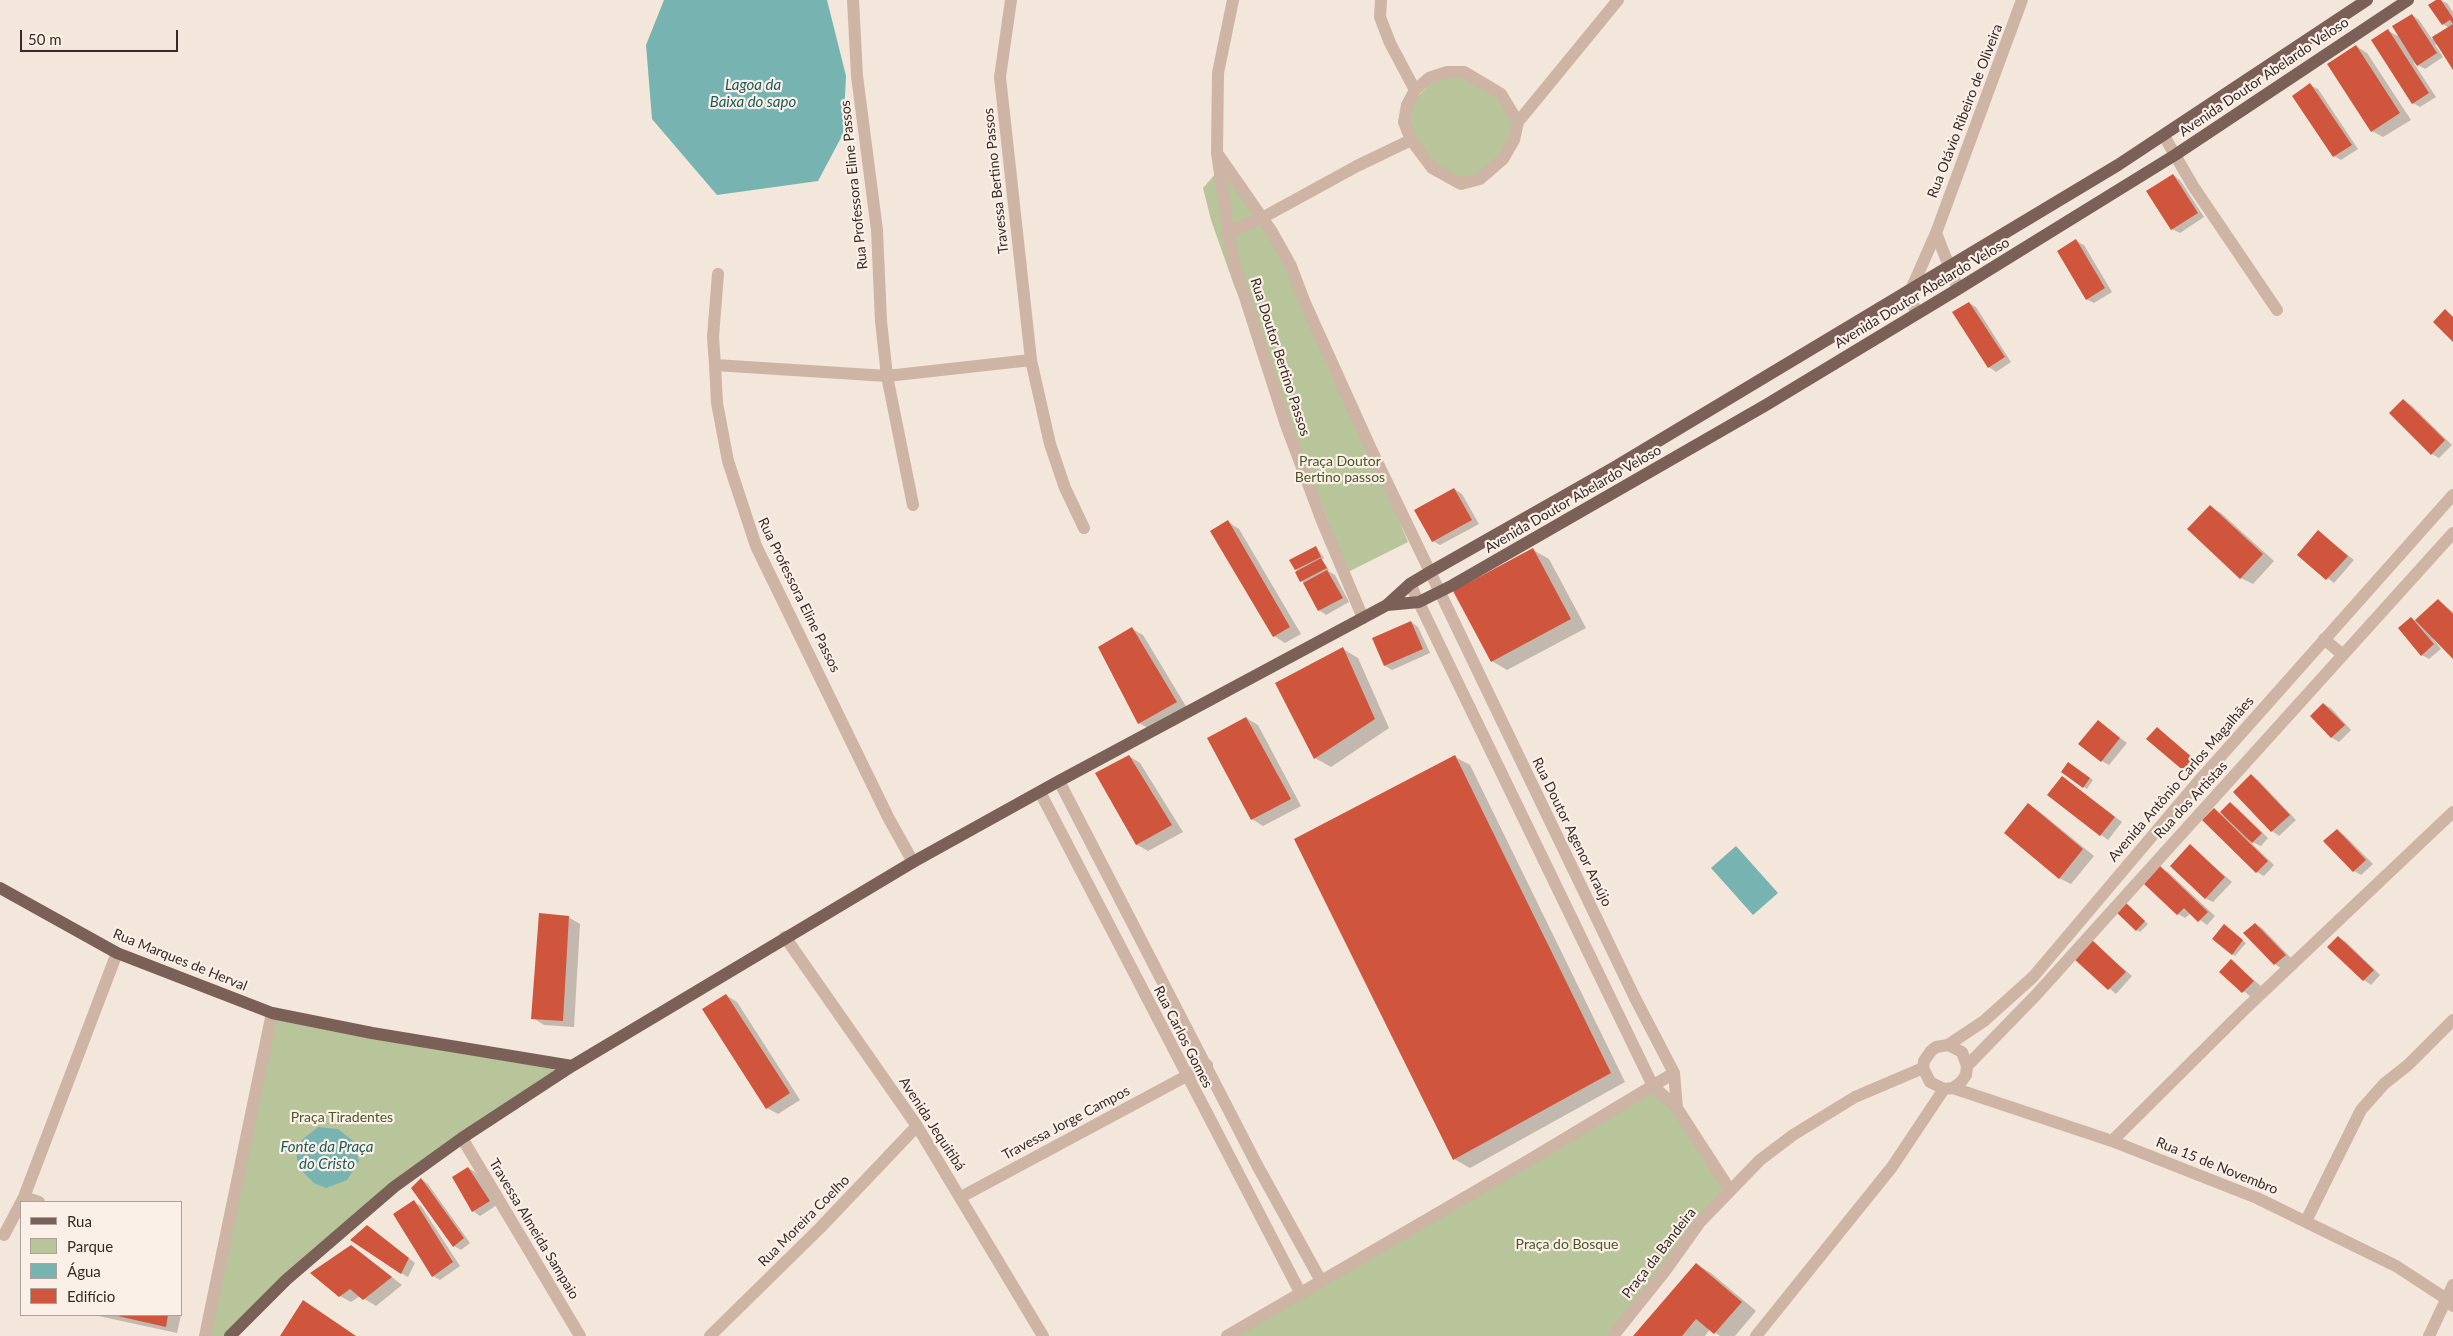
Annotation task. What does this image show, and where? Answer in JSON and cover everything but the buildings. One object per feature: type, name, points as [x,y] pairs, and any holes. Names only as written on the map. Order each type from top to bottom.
[{"type":"main road","name":"Avenida Doutor Abelardo Veloso","points":[[1387,605],[1410,584],[1615,467],[1910,292],[2164,136],[2367,0]]},
{"type":"main road","name":"Avenida Doutor Abelardo Veloso","points":[[1419,602],[1440,592],[1766,405],[1958,289],[2175,155],[2408,0]]},
{"type":"main road","points":[[2225,95],[2235,115]]},
{"type":"main road","points":[[1615,467],[1625,486]]},
{"type":"main road","points":[[230,1336],[286,1280],[329,1241],[394,1188],[462,1138],[572,1066],[785,937],[1059,780],[1387,605],[1419,602]]},
{"type":"main road","name":"Rua Marques de Herval","points":[[0,888],[117,953],[272,1013]]},
{"type":"main road","points":[[272,1013],[372,1033],[572,1066]]},
{"type":"street","name":"Rua Professora Eline Passos","points":[[853,0],[857,76],[877,230],[887,376],[913,506]]},
{"type":"street","name":"Travessa Bertino Passos","points":[[1011,0],[1000,77],[1031,360],[1050,444],[1065,488],[1084,528]]},
{"type":"street","name":"Rua Doutor Bertino Passos","points":[[1233,0],[1218,73],[1217,153],[1227,233],[1233,260],[1286,425],[1322,521],[1363,618]]},
{"type":"street","points":[[1381,0],[1380,17],[1390,43],[1415,90]]},
{"type":"street","points":[[1518,122],[1502,94],[1464,72],[1447,72],[1429,78],[1415,90],[1407,105],[1404,122],[1411,140],[1432,168],[1461,184],[1480,179],[1503,159],[1514,140],[1518,122],[1618,0]]},
{"type":"street","name":"Rua Otávio Ribeiro de Oliveira","points":[[1910,292],[1936,234],[2022,0]]},
{"type":"street","points":[[2164,136],[2277,310]]},
{"type":"street","points":[[1227,233],[1262,218],[1358,166],[1411,140]]},
{"type":"street","points":[[1217,153],[1262,218],[1291,266],[1328,356],[1430,572]]},
{"type":"street","points":[[1936,234],[1958,289]]},
{"type":"street","name":"Rua Professora Eline Passos","points":[[718,274],[713,337],[717,403],[728,461],[756,546],[888,817],[913,862]]},
{"type":"street","points":[[1910,292],[1916,314]]},
{"type":"street","points":[[715,365],[887,376],[1031,360]]},
{"type":"street","name":"Avenida Antônio Carlos Magalhães","points":[[1923,1068],[1931,1051],[1936,1047],[1948,1045],[1984,1020],[2032,977],[2149,838],[2453,495]]},
{"type":"street","name":"Rua dos Artistas","points":[[1756,1336],[1892,1168],[1949,1088],[1961,1082],[1966,1075],[1967,1066],[2036,995],[2453,533]]},
{"type":"street","name":"Rua Doutor Agenor Araújo","points":[[1430,572],[1635,998],[1674,1073],[1677,1108]]},
{"type":"street","name":"Rua Doutor Agenor Araújo","points":[[1410,584],[1653,1086],[1677,1108],[1730,1190]]},
{"type":"street","points":[[2324,639],[2343,655]]},
{"type":"street","name":"Rua Carlos Gomes","points":[[1059,780],[1207,1065],[1257,1166],[1321,1281]]},
{"type":"street","name":"Rua Carlos Gomes","points":[[1040,792],[1301,1294]]},
{"type":"street","points":[[2112,1141],[2244,1010],[2453,812]]},
{"type":"street","points":[[2149,838],[2166,850]]},
{"type":"street","points":[[1075,860],[1095,851]]},
{"type":"street","name":"Avenida Jequitibá","points":[[785,937],[917,1126],[1043,1336]]},
{"type":"street","points":[[22,1201],[117,953]]},
{"type":"street","points":[[205,1336],[272,1013]]},
{"type":"street","points":[[2306,1221],[2361,1110],[2384,1084],[2408,1065],[2453,1020]]},
{"type":"street","points":[[1948,1045],[1962,1052],[1967,1066]]},
{"type":"street","name":"Travessa Jorge Campos","points":[[961,1197],[1207,1065]]},
{"type":"street","points":[[1923,1068],[1930,1082],[1949,1088]]},
{"type":"street","name":"Praça da Bandeira","points":[[1613,1336],[1665,1271],[1700,1222],[1760,1160],[1793,1135],[1855,1097],[1923,1068]]},
{"type":"street","points":[[1227,1336],[1674,1073]]},
{"type":"street","name":"Rua 15 de Novembro","points":[[1949,1088],[2112,1141],[2180,1166],[2306,1221],[2396,1266],[2449,1302]]},
{"type":"street","name":"Rua Moreira Coelho","points":[[710,1336],[820,1228],[917,1126]]},
{"type":"street","name":"Travessa Almeida Sampaio","points":[[462,1138],[580,1336]]},
{"type":"street","points":[[1237,1174],[1257,1166]]},
{"type":"street","points":[[24,1197],[36,1201]]},
{"type":"street","points":[[4,1235],[20,1205]]},
{"type":"street","points":[[2429,1336],[2449,1302],[2453,1285]]},
{"type":"green space","points":[[1464,72],[1501,94],[1514,126],[1503,159],[1464,184],[1421,155],[1406,114],[1418,96],[1434,81]]},
{"type":"green space","name":"Praça Doutor Bertino passos","points":[[1224,164],[1272,232],[1352,408],[1408,542],[1348,572],[1253,327],[1235,288],[1211,220],[1203,188]]},
{"type":"green space","name":"Praça Tiradentes","points":[[273,1014],[571,1067],[451,1146],[229,1336],[205,1336]]},
{"type":"green space","name":"Praça do Bosque","points":[[1653,1086],[1678,1112],[1730,1190],[1613,1336],[1227,1336]]},
{"type":"water","name":"Lagoa da Baixa do sapo","points":[[664,0],[827,0],[846,76],[843,134],[818,181],[717,195],[652,119],[646,45]]},
{"type":"water","points":[[1736,846],[1778,893],[1753,915],[1711,868]]},
{"type":"water","name":"Fonte da Praça do Cristo","points":[[318,1127],[338,1129],[353,1141],[359,1161],[347,1180],[326,1188],[314,1183],[304,1173],[297,1159],[296,1150],[302,1140]]}]
